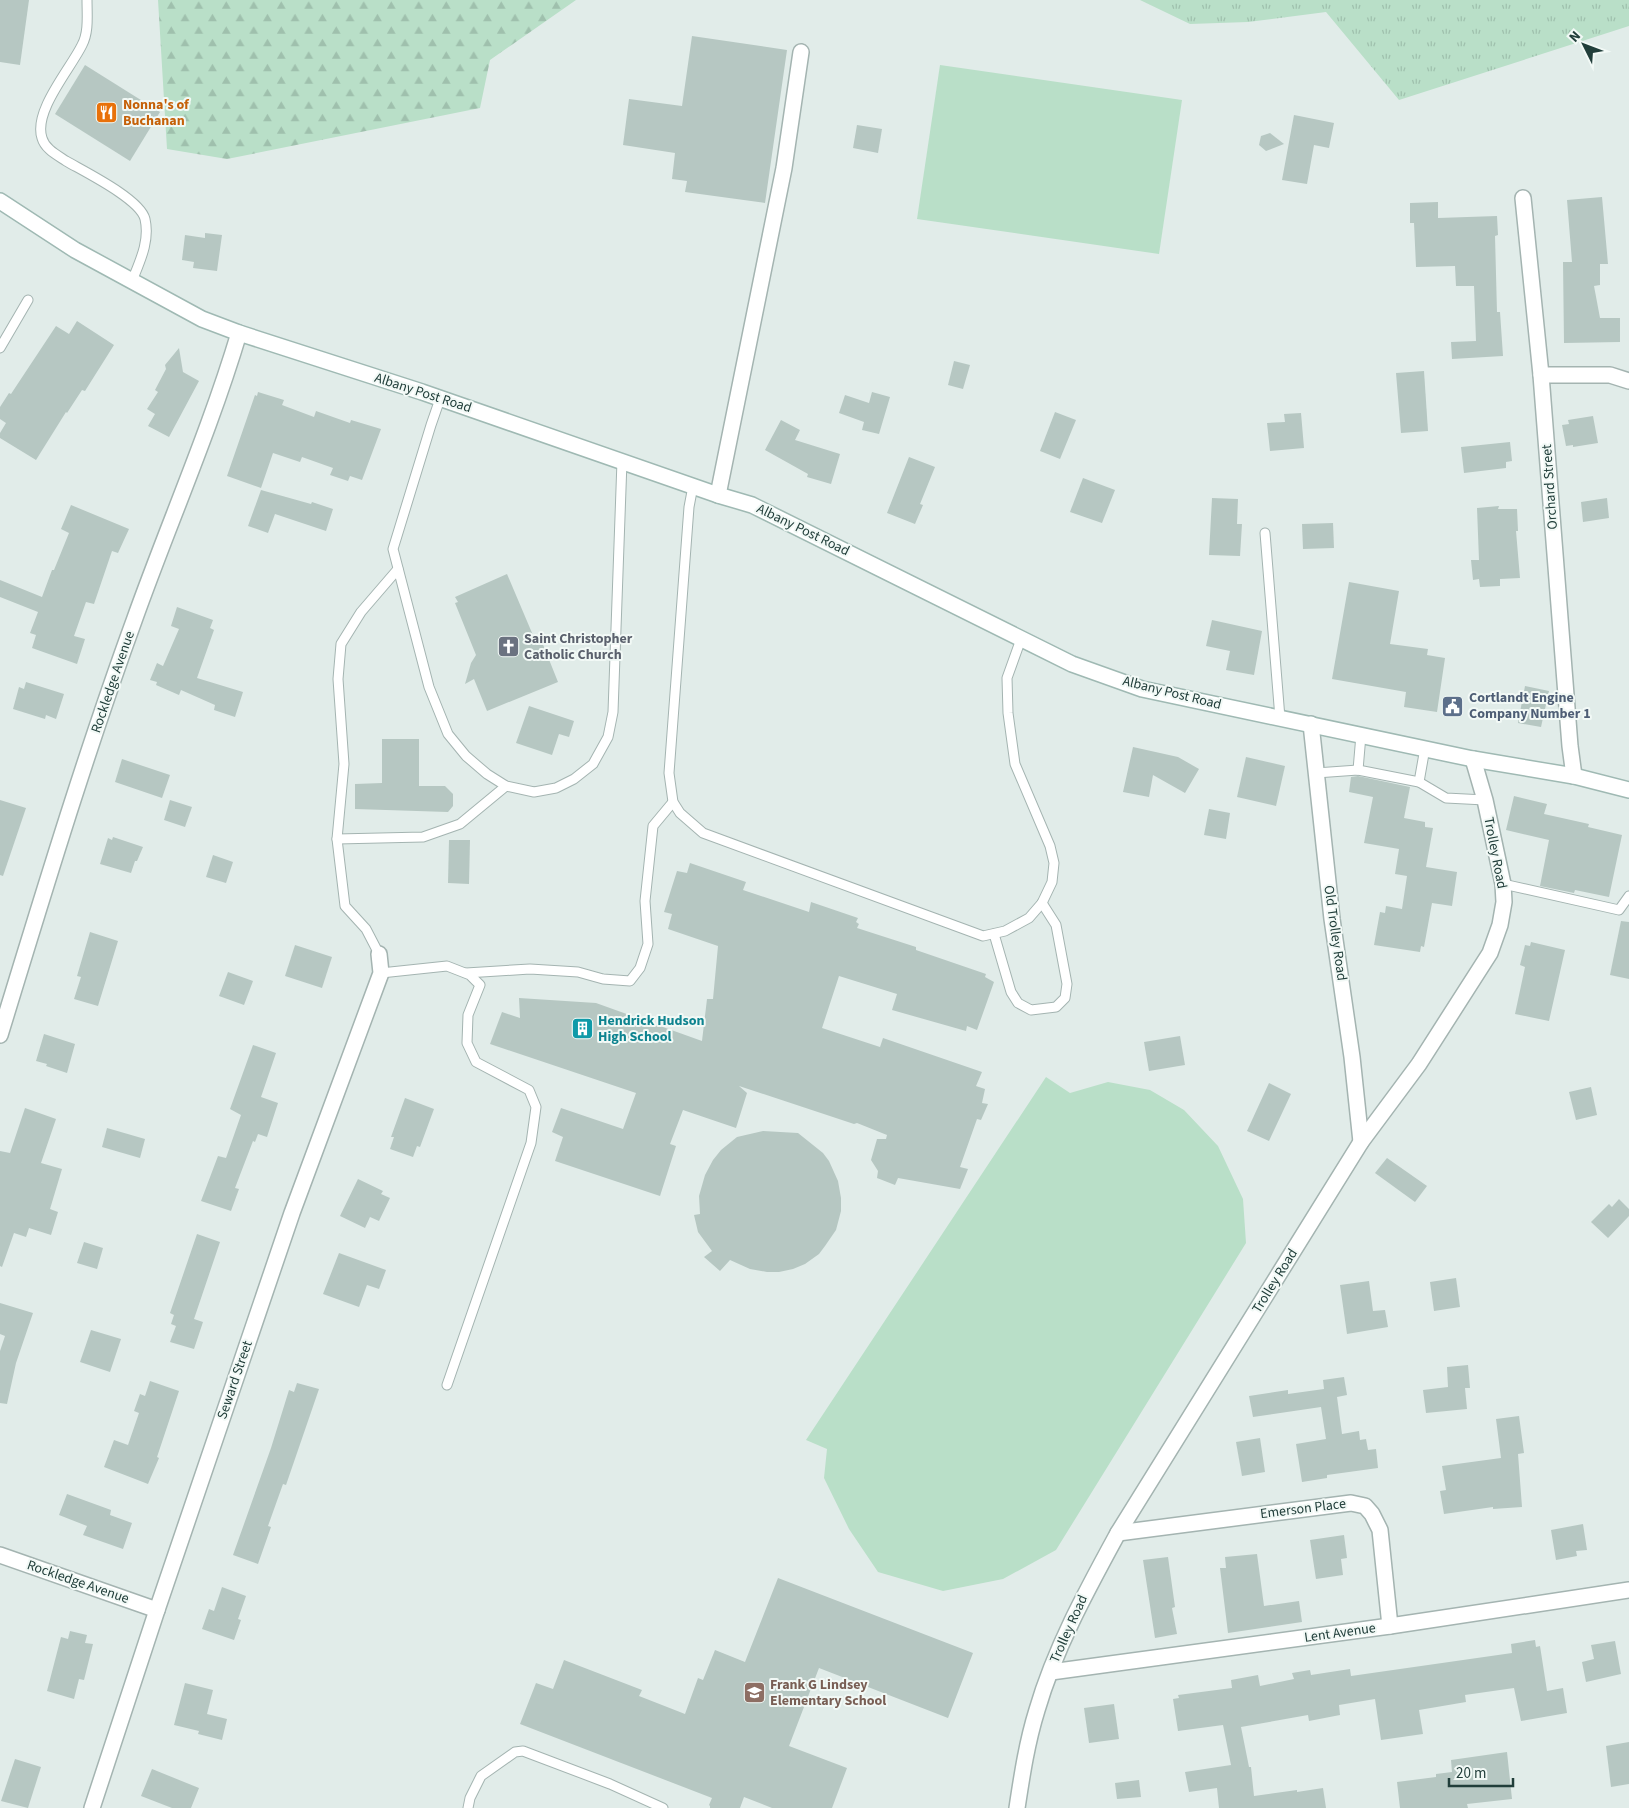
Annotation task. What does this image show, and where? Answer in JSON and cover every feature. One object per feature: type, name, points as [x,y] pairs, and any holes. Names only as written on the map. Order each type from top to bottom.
[{"type":"street","points":[[718,495],[784,168],[801,52]]},
{"type":"street","name":"Orchard Street","points":[[1523,198],[1541,375],[1570,746],[1574,776]]},
{"type":"street","name":"Albany Post Road","points":[[0,201],[75,250],[202,319],[752,505],[1072,664],[1142,689],[1474,759],[1574,776],[1629,790]]},
{"type":"street","name":"Rockledge Avenue","points":[[0,1035],[62,833],[135,618],[222,389],[239,333]]},
{"type":"street","points":[[1541,375],[1610,375],[1629,381]]},
{"type":"street","name":"Old Trolley Road","points":[[1311,724],[1332,919],[1352,1057],[1361,1142]]},
{"type":"street","name":"Trolley Road","points":[[1017,1808],[1022,1773],[1037,1711],[1051,1672],[1081,1600],[1118,1533],[1361,1142],[1419,1064],[1490,953],[1500,925],[1504,902],[1485,800],[1474,759]]},
{"type":"street","name":"Seward Street","points":[[92,1808],[292,1213],[381,973],[379,954]]},
{"type":"street","name":"Emerson Place","points":[[1118,1533],[1351,1503],[1364,1506],[1372,1514],[1380,1530],[1390,1626]]},
{"type":"street","name":"Rockledge Avenue","points":[[0,1555],[157,1610]]},
{"type":"street","name":"Lent Avenue","points":[[1051,1672],[1390,1626],[1629,1590]]},
{"type":"lane","points":[[87,0],[86,35],[82,45],[62,76],[44,114],[40,130],[42,139],[54,153],[129,198],[140,208],[145,218],[146,234],[144,252],[132,281]]},
{"type":"lane","points":[[0,348],[28,300]]},
{"type":"lane","points":[[440,399],[393,548],[429,687],[448,734],[466,756],[487,774],[506,786],[534,792],[556,788],[574,779],[594,764],[608,737],[613,712],[622,461]]},
{"type":"lane","points":[[693,486],[689,507],[669,773],[673,802],[680,813],[703,833],[983,936],[1005,931],[1029,918],[1042,903],[1052,882],[1054,863],[1050,846],[1015,764],[1008,713],[1007,678],[1021,639]]},
{"type":"lane","points":[[1265,533],[1280,718]]},
{"type":"lane","points":[[379,954],[366,929],[345,906],[337,839],[344,764],[338,679],[341,644],[361,612],[398,568]]},
{"type":"lane","points":[[1358,770],[1360,735]]},
{"type":"lane","points":[[1419,782],[1425,748]]},
{"type":"lane","points":[[1316,773],[1358,770],[1419,782],[1446,798],[1485,800]]},
{"type":"lane","points":[[337,839],[423,838],[460,824],[506,786]]},
{"type":"lane","points":[[466,973],[530,969],[578,972],[602,979],[630,981],[640,968],[648,944],[645,901],[653,826],[673,802]]},
{"type":"lane","points":[[1502,884],[1619,910],[1629,896]]},
{"type":"lane","points":[[994,934],[1011,992],[1018,1003],[1031,1010],[1056,1007],[1065,998],[1067,984],[1056,925],[1042,903]]},
{"type":"lane","points":[[381,973],[447,966],[470,975],[480,985],[468,1015],[467,1043],[476,1062],[529,1090],[536,1107],[531,1143],[447,1385]]},
{"type":"lane","points":[[468,1808],[470,1798],[481,1776],[515,1752],[524,1751],[610,1784],[664,1808]]},
{"type":"green space","points":[[158,0],[576,0],[490,60],[480,108],[227,159],[167,149]]},
{"type":"green space","points":[[1140,0],[1629,0],[1629,26],[1399,100],[1326,12],[1248,22],[1190,24]]},
{"type":"green space","points":[[940,65],[1182,100],[1159,254],[917,219]]},
{"type":"green space","points":[[1046,1077],[1070,1093],[1108,1082],[1150,1090],[1184,1110],[1218,1146],[1243,1199],[1246,1243],[1056,1550],[1003,1579],[943,1591],[878,1572],[849,1529],[824,1478],[827,1449],[806,1440]]},
{"type":"building","points":[[0,0],[29,0],[20,65],[0,62]]},
{"type":"building","points":[[692,36],[787,50],[765,203],[685,192],[687,181],[672,179],[675,153],[623,145],[629,99],[682,106]]},
{"type":"building","name":"Nonna's of Buchanan","points":[[85,65],[160,112],[130,161],[55,114]]},
{"type":"building","points":[[1294,115],[1334,123],[1329,148],[1314,145],[1307,184],[1282,180]]},
{"type":"building","points":[[857,125],[882,129],[878,153],[853,148]]},
{"type":"building","points":[[1270,133],[1284,144],[1266,151],[1259,145],[1261,136]]},
{"type":"building","points":[[1602,197],[1608,264],[1600,264],[1600,285],[1594,286],[1600,318],[1620,318],[1620,342],[1564,343],[1563,262],[1572,262],[1567,200]]},
{"type":"building","points":[[1438,202],[1438,218],[1497,216],[1498,235],[1495,236],[1497,312],[1500,312],[1503,356],[1452,359],[1451,342],[1476,341],[1474,286],[1456,286],[1455,266],[1416,267],[1414,223],[1410,223],[1410,203]]},
{"type":"building","points":[[205,233],[222,235],[217,271],[193,268],[194,262],[182,260],[185,235],[205,238]]},
{"type":"building","points":[[77,321],[114,345],[85,391],[82,390],[66,412],[36,460],[0,438],[0,433],[6,423],[0,419],[0,407],[9,393],[11,394],[56,326],[69,334]]},
{"type":"building","points":[[179,348],[183,372],[199,381],[169,437],[148,426],[155,414],[147,409],[158,392],[155,390],[166,369],[165,365]]},
{"type":"building","points":[[954,361],[970,365],[963,389],[948,385]]},
{"type":"building","points":[[1424,371],[1428,431],[1401,433],[1396,373]]},
{"type":"building","points":[[258,392],[284,400],[282,405],[314,417],[316,411],[350,423],[351,420],[381,429],[362,480],[350,476],[348,481],[330,475],[333,468],[302,457],[300,462],[273,453],[261,488],[227,476],[255,395],[257,396]]},
{"type":"building","points":[[872,392],[890,397],[879,434],[862,430],[864,422],[839,413],[845,395],[869,403]]},
{"type":"building","points":[[1055,412],[1076,420],[1060,459],[1040,451]]},
{"type":"building","points":[[1301,413],[1304,448],[1270,451],[1267,423],[1285,422],[1284,414]]},
{"type":"building","points":[[1593,416],[1598,443],[1573,447],[1573,445],[1566,446],[1562,425],[1569,424],[1568,420]]},
{"type":"building","points":[[781,420],[800,430],[795,440],[840,454],[831,484],[807,477],[808,474],[765,450]]},
{"type":"building","points":[[1510,442],[1512,461],[1506,462],[1506,468],[1464,473],[1461,447]]},
{"type":"building","points":[[909,457],[935,467],[920,504],[923,505],[915,524],[887,513]]},
{"type":"building","points":[[1083,478],[1115,490],[1102,523],[1070,512]]},
{"type":"building","points":[[261,490],[333,509],[326,531],[275,514],[268,533],[248,526]]},
{"type":"building","points":[[1212,498],[1238,499],[1237,524],[1242,524],[1240,556],[1209,555]]},
{"type":"building","points":[[1607,498],[1609,518],[1583,522],[1581,502]]},
{"type":"building","points":[[71,505],[129,529],[118,553],[112,551],[94,604],[86,602],[74,636],[85,639],[77,664],[32,648],[36,635],[30,633],[38,612],[0,597],[0,580],[42,597],[69,533],[61,529]]},
{"type":"building","points":[[1499,506],[1498,509],[1517,509],[1518,531],[1516,531],[1520,578],[1500,579],[1500,586],[1480,587],[1479,579],[1473,580],[1471,560],[1479,560],[1477,508]]},
{"type":"building","points":[[1333,523],[1334,548],[1303,549],[1302,524]]},
{"type":"building","name":"Saint Christopher Catholic Church","points":[[507,574],[535,640],[540,637],[558,682],[487,711],[474,679],[465,684],[471,663],[476,655],[455,603],[458,602],[455,597]]},
{"type":"building","points":[[1349,582],[1399,591],[1390,644],[1428,649],[1427,655],[1445,658],[1437,712],[1404,707],[1406,692],[1332,679]]},
{"type":"building","points":[[177,607],[213,620],[210,628],[214,630],[197,678],[243,692],[235,717],[214,710],[215,705],[181,690],[179,695],[156,685],[157,682],[150,680],[157,663],[163,666],[179,629],[171,626]]},
{"type":"building","points":[[1212,620],[1262,631],[1254,675],[1226,670],[1230,651],[1206,646]]},
{"type":"building","points":[[26,682],[64,694],[56,719],[46,715],[45,719],[13,709],[19,687],[24,689]]},
{"type":"building","points":[[1525,686],[1549,691],[1541,727],[1518,723]]},
{"type":"building","points":[[529,706],[574,721],[569,737],[559,734],[552,755],[516,743]]},
{"type":"building","points":[[382,739],[419,739],[419,786],[445,786],[453,794],[453,806],[448,812],[355,809],[355,784],[382,783]]},
{"type":"building","points":[[1133,747],[1178,757],[1199,769],[1185,793],[1153,775],[1149,797],[1123,792]]},
{"type":"building","points":[[1246,757],[1285,766],[1276,806],[1237,797]]},
{"type":"building","points":[[122,759],[170,775],[162,798],[115,782]]},
{"type":"building","points":[[1358,776],[1410,787],[1404,818],[1425,822],[1425,827],[1433,828],[1426,867],[1457,872],[1452,906],[1432,903],[1424,947],[1421,946],[1420,952],[1374,945],[1380,912],[1385,913],[1386,906],[1402,909],[1407,876],[1395,874],[1399,849],[1364,843],[1373,797],[1349,792],[1351,777]]},
{"type":"building","points":[[1514,796],[1547,804],[1544,814],[1589,824],[1588,827],[1622,835],[1609,897],[1575,890],[1574,893],[1540,886],[1549,840],[1506,830]]},
{"type":"building","points":[[0,800],[26,808],[3,876],[0,875]]},
{"type":"building","points":[[170,800],[192,807],[185,827],[164,820]]},
{"type":"building","points":[[1209,809],[1230,813],[1226,839],[1204,835]]},
{"type":"building","points":[[113,837],[143,847],[131,873],[100,864],[108,838],[112,840]]},
{"type":"building","points":[[449,840],[470,840],[469,884],[448,883]]},
{"type":"building","points":[[213,855],[233,862],[226,883],[206,877]]},
{"type":"building","name":"Hendrick Hudson High School","points":[[690,863],[746,882],[743,890],[809,912],[811,902],[858,918],[856,922],[859,924],[857,928],[916,947],[916,950],[986,974],[985,977],[994,982],[977,1030],[967,1026],[966,1031],[892,1010],[897,994],[839,976],[822,1028],[880,1047],[883,1038],[982,1072],[976,1086],[985,1089],[982,1103],[988,1104],[981,1120],[977,1119],[960,1167],[968,1169],[960,1189],[898,1178],[895,1185],[877,1178],[878,1171],[871,1160],[877,1139],[886,1139],[887,1135],[857,1123],[854,1124],[739,1086],[747,1093],[736,1128],[683,1110],[670,1144],[676,1146],[660,1196],[555,1161],[563,1137],[552,1132],[561,1108],[623,1129],[636,1093],[490,1044],[502,1012],[520,1018],[519,998],[596,1003],[702,1041],[707,999],[713,999],[718,946],[668,929],[672,914],[664,912],[677,871],[687,873]]},
{"type":"building","points":[[1621,921],[1629,922],[1629,979],[1610,975]]},
{"type":"building","points":[[90,932],[118,941],[98,1006],[74,999],[81,977],[77,976]]},
{"type":"building","points":[[1531,942],[1565,950],[1549,1021],[1515,1014],[1525,967],[1520,965],[1525,945],[1530,946]]},
{"type":"building","points":[[295,945],[332,957],[322,988],[285,976]]},
{"type":"building","points":[[228,972],[253,981],[244,1005],[219,996]]},
{"type":"building","points":[[44,1034],[75,1044],[67,1073],[36,1061]]},
{"type":"building","points":[[1180,1036],[1185,1065],[1149,1071],[1144,1042]]},
{"type":"building","points":[[253,1045],[276,1053],[261,1097],[278,1103],[267,1137],[258,1134],[255,1142],[253,1141],[235,1188],[239,1189],[231,1211],[201,1201],[218,1156],[226,1158],[241,1115],[230,1109]]},
{"type":"building","points":[[1269,1083],[1291,1094],[1269,1141],[1247,1131]]},
{"type":"building","points":[[1591,1087],[1597,1115],[1576,1120],[1569,1092]]},
{"type":"building","points":[[405,1098],[434,1109],[420,1147],[417,1146],[413,1157],[390,1149],[394,1137],[391,1137]]},
{"type":"building","points":[[25,1108],[56,1119],[41,1163],[62,1169],[50,1209],[58,1212],[51,1235],[29,1228],[26,1237],[14,1233],[2,1267],[0,1266],[0,1151],[10,1153]]},
{"type":"building","points":[[107,1128],[145,1139],[140,1158],[102,1147]]},
{"type":"building","points":[[763,1131],[798,1133],[823,1153],[829,1161],[838,1181],[841,1198],[841,1211],[836,1230],[819,1254],[805,1264],[793,1269],[767,1272],[750,1269],[730,1260],[720,1271],[704,1257],[712,1251],[698,1232],[694,1215],[700,1214],[699,1196],[705,1175],[721,1150],[737,1137]]},
{"type":"building","points":[[1387,1158],[1427,1186],[1415,1202],[1375,1173]]},
{"type":"building","points":[[358,1179],[383,1191],[381,1194],[390,1198],[379,1221],[370,1217],[365,1228],[340,1216]]},
{"type":"building","points":[[1619,1199],[1629,1209],[1629,1216],[1608,1238],[1591,1222],[1609,1204],[1612,1207]]},
{"type":"building","points":[[197,1234],[220,1242],[194,1319],[203,1322],[194,1349],[170,1342],[176,1326],[171,1324],[174,1315],[170,1313]]},
{"type":"building","points":[[84,1242],[103,1248],[97,1269],[77,1263]]},
{"type":"building","points":[[339,1253],[386,1270],[379,1289],[367,1285],[359,1307],[323,1294]]},
{"type":"building","points":[[1456,1278],[1460,1307],[1434,1311],[1430,1282]]},
{"type":"building","points":[[1369,1281],[1373,1311],[1385,1310],[1388,1327],[1347,1334],[1340,1285]]},
{"type":"building","points":[[0,1303],[33,1313],[16,1363],[7,1404],[0,1403],[0,1351],[5,1336],[0,1334]]},
{"type":"building","points":[[91,1330],[121,1339],[110,1372],[80,1362]]},
{"type":"building","points":[[1468,1365],[1470,1388],[1465,1388],[1467,1409],[1426,1413],[1423,1390],[1448,1387],[1447,1367]]},
{"type":"building","points":[[1344,1377],[1347,1395],[1337,1397],[1342,1434],[1359,1431],[1360,1440],[1366,1439],[1368,1450],[1376,1449],[1378,1468],[1327,1475],[1327,1478],[1302,1482],[1296,1444],[1326,1439],[1321,1407],[1253,1417],[1249,1396],[1288,1390],[1288,1394],[1324,1389],[1323,1380]]},
{"type":"building","points":[[150,1381],[179,1391],[157,1457],[159,1458],[148,1484],[104,1467],[114,1440],[128,1445],[139,1413],[134,1411],[140,1394],[145,1396]]},
{"type":"building","points":[[297,1383],[319,1389],[286,1485],[283,1484],[268,1526],[271,1527],[258,1564],[233,1555],[271,1448],[289,1390],[294,1392]]},
{"type":"building","points":[[1519,1416],[1524,1453],[1518,1454],[1522,1507],[1493,1509],[1493,1507],[1444,1514],[1440,1491],[1446,1490],[1442,1466],[1501,1458],[1496,1419]]},
{"type":"building","points":[[1260,1438],[1265,1472],[1242,1476],[1236,1442]]},
{"type":"building","points":[[67,1494],[111,1510],[110,1515],[132,1523],[123,1549],[83,1535],[87,1526],[59,1515]]},
{"type":"building","points":[[1583,1524],[1587,1550],[1576,1551],[1577,1556],[1556,1560],[1551,1530]]},
{"type":"building","points":[[1344,1535],[1347,1558],[1341,1559],[1343,1575],[1316,1579],[1310,1540]]},
{"type":"building","points":[[1257,1554],[1264,1606],[1299,1601],[1302,1622],[1228,1633],[1220,1568],[1226,1568],[1225,1557]]},
{"type":"building","points":[[1168,1557],[1175,1607],[1172,1608],[1177,1634],[1155,1638],[1143,1560]]},
{"type":"building","name":"Frank G Lindsey Elementary School","points":[[778,1578],[973,1653],[948,1718],[819,1668],[789,1746],[847,1768],[832,1808],[772,1808],[744,1797],[740,1808],[710,1808],[709,1805],[712,1798],[520,1724],[536,1683],[553,1689],[564,1660],[642,1690],[639,1696],[685,1714],[698,1678],[703,1680],[715,1650],[745,1662]]},
{"type":"building","points":[[222,1587],[246,1596],[238,1619],[241,1620],[234,1640],[202,1629],[209,1609],[214,1611]]},
{"type":"building","points":[[70,1631],[87,1635],[85,1643],[93,1644],[84,1680],[79,1679],[74,1699],[47,1691],[61,1637],[68,1639]]},
{"type":"building","points":[[1535,1640],[1536,1647],[1540,1646],[1547,1691],[1563,1688],[1567,1713],[1521,1721],[1514,1688],[1465,1695],[1466,1702],[1419,1710],[1423,1734],[1381,1740],[1375,1699],[1339,1705],[1340,1715],[1309,1721],[1308,1715],[1241,1727],[1249,1767],[1251,1767],[1254,1796],[1323,1788],[1326,1808],[1219,1808],[1217,1788],[1189,1792],[1185,1772],[1231,1765],[1223,1725],[1178,1731],[1173,1699],[1179,1698],[1178,1695],[1232,1688],[1231,1680],[1258,1675],[1260,1686],[1294,1679],[1292,1673],[1310,1670],[1311,1675],[1350,1669],[1351,1676],[1512,1653],[1511,1644]]},
{"type":"building","points":[[1615,1641],[1621,1674],[1586,1682],[1582,1662],[1594,1659],[1591,1645]]},
{"type":"building","points":[[185,1683],[213,1690],[207,1714],[227,1719],[222,1740],[198,1734],[199,1731],[174,1725]]},
{"type":"building","points":[[1114,1704],[1119,1739],[1089,1743],[1084,1708]]},
{"type":"building","points":[[1629,1742],[1629,1784],[1611,1787],[1606,1746]]},
{"type":"building","points":[[1507,1752],[1512,1799],[1467,1804],[1468,1808],[1400,1808],[1397,1782],[1436,1777],[1436,1774],[1452,1772],[1451,1760]]},
{"type":"building","points":[[15,1759],[41,1767],[28,1808],[1,1801]]},
{"type":"building","points":[[152,1769],[199,1788],[191,1808],[172,1808],[141,1796]]},
{"type":"building","points":[[1139,1780],[1141,1797],[1117,1799],[1115,1783]]},
{"type":"place","name":"Nonna's of Buchanan","points":[[107,113]]},
{"type":"place","name":"Saint Christopher Catholic Church","points":[[508,647]]},
{"type":"place","name":"Cortlandt Engine Company Number 1","points":[[1453,706]]},
{"type":"place","name":"Hendrick Hudson High School","points":[[582,1029]]},
{"type":"place","name":"Frank G Lindsey Elementary School","points":[[754,1693]]}]
